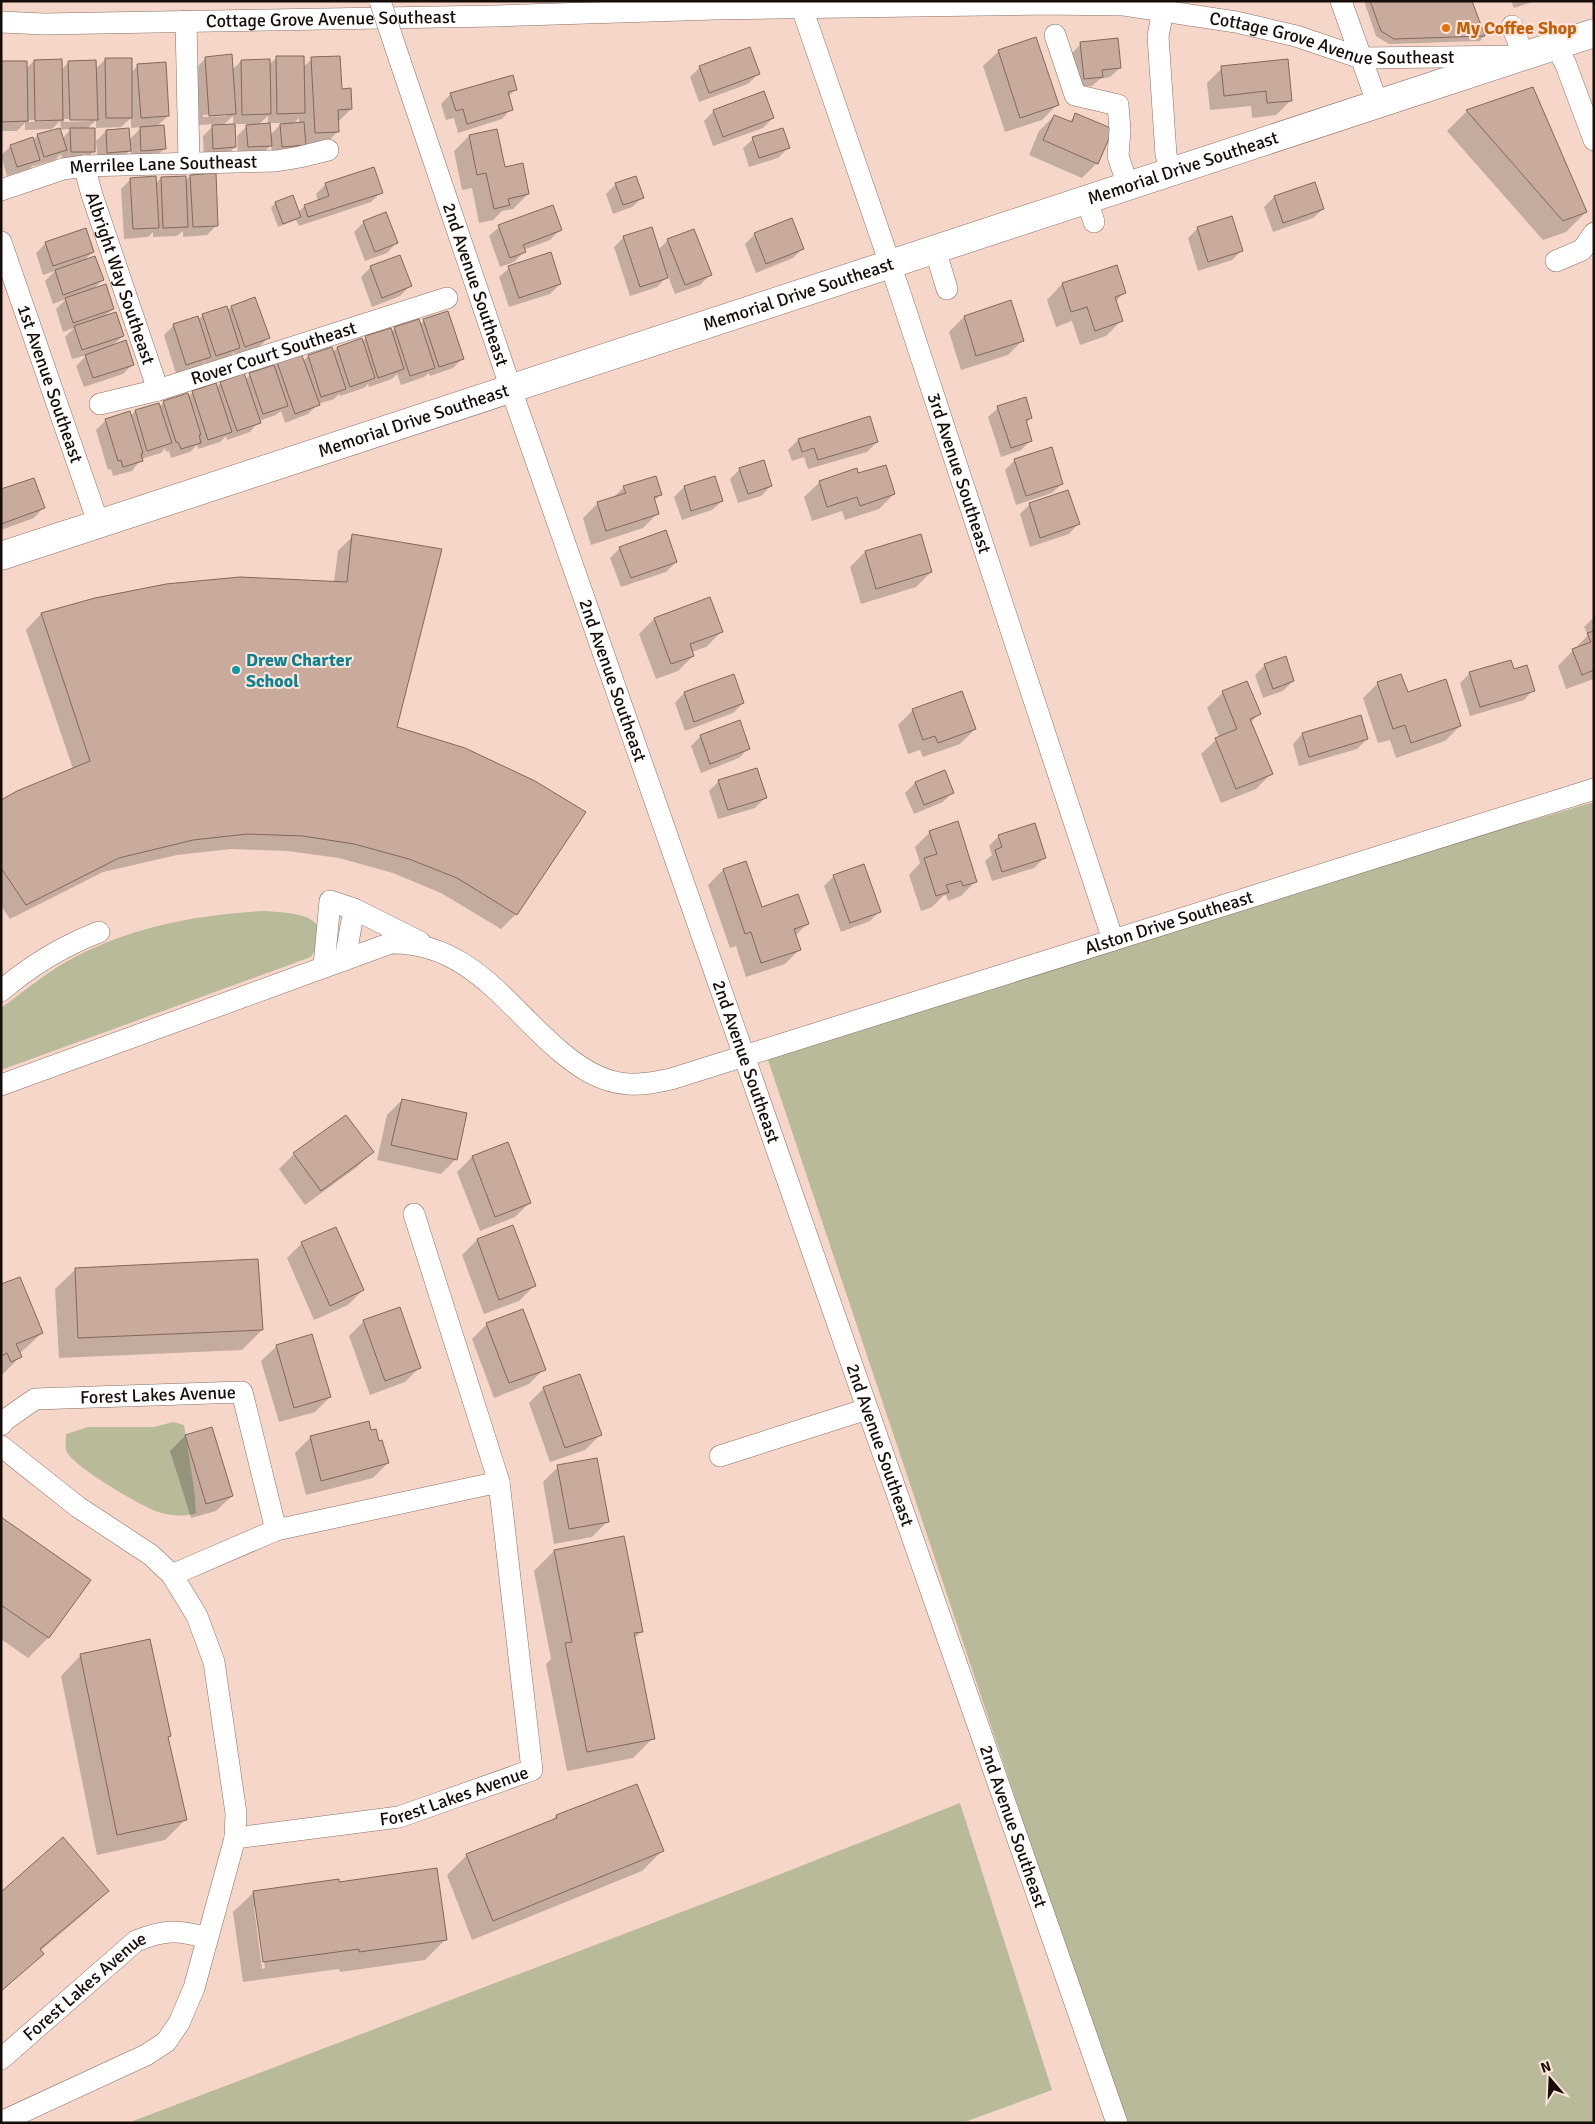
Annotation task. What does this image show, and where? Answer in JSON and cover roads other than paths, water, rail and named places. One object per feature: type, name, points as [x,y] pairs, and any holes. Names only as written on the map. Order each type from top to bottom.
[{"type":"main road","name":"Memorial Drive Southeast","points":[[1,556],[934,249],[1091,211],[1128,186],[1594,33]]},
{"type":"street","name":"2nd Avenue Southeast","points":[[380,1],[511,389],[1117,2123]]},
{"type":"street","points":[[1341,1],[1378,105]]},
{"type":"street","name":"Cottage Grove Avenue Southeast","points":[[1,22],[44,24],[496,16],[715,5],[802,8],[1050,2],[1124,5],[1236,22],[1296,36],[1361,58],[1524,56]]},
{"type":"street","name":"3rd Avenue Southeast","points":[[802,8],[902,299],[1113,940]]},
{"type":"street","points":[[1163,10],[1158,36],[1166,155],[1172,172]]},
{"type":"street","points":[[186,21],[189,163]]},
{"type":"street","points":[[1512,26],[1524,56]]},
{"type":"street","points":[[1056,35],[1075,94],[1118,105],[1120,130],[1118,156],[1128,186]]},
{"type":"street","points":[[1556,45],[1594,140]]},
{"type":"street","name":"Merrilee Lane Southeast","points":[[1,190],[63,169],[84,166],[276,161],[300,158],[328,150]]},
{"type":"street","name":"Albright Way Southeast","points":[[84,166],[92,195],[158,390]]},
{"type":"street","points":[[1556,262],[1582,250],[1594,233]]},
{"type":"street","name":"1st Avenue Southeast","points":[[1,242],[99,525]]},
{"type":"street","points":[[934,249],[948,288]]},
{"type":"street","name":"Rover Court Southeast","points":[[100,404],[158,390],[447,298]]},
{"type":"street","name":"Alston Drive Southeast","points":[[429,947],[465,964],[485,979],[541,1036],[592,1075],[628,1084],[650,1083],[670,1079],[1594,789]]},
{"type":"street","points":[[324,966],[330,901],[354,908],[429,947]]},
{"type":"street","points":[[345,960],[354,908]]},
{"type":"street","points":[[1,991],[24,971],[53,954],[99,932]]},
{"type":"street","points":[[1,1085],[390,943],[411,943],[429,947]]},
{"type":"street","name":"Forest Lakes Avenue","points":[[235,1838],[399,1817],[532,1770],[499,1482],[414,1214]]},
{"type":"street","name":"Forest Lakes Avenue","points":[[1,1425],[5,1420],[36,1399],[242,1392],[276,1530]]},
{"type":"street","points":[[720,1456],[867,1409]]},
{"type":"street","points":[[1,1446],[78,1507],[151,1555],[172,1575],[197,1616],[214,1662],[236,1813],[235,1838],[194,1988],[179,2023],[166,2042],[146,2054],[1,2122]]},
{"type":"street","points":[[172,1575],[276,1530],[499,1482]]},
{"type":"street","name":"Forest Lakes Avenue","points":[[1,2059],[136,1942],[154,1934],[185,1931],[207,1938]]},
{"type":"place","name":"My Coffee Shop","points":[[1446,28]]},
{"type":"place","name":"Drew Charter School","points":[[236,670]]}]
